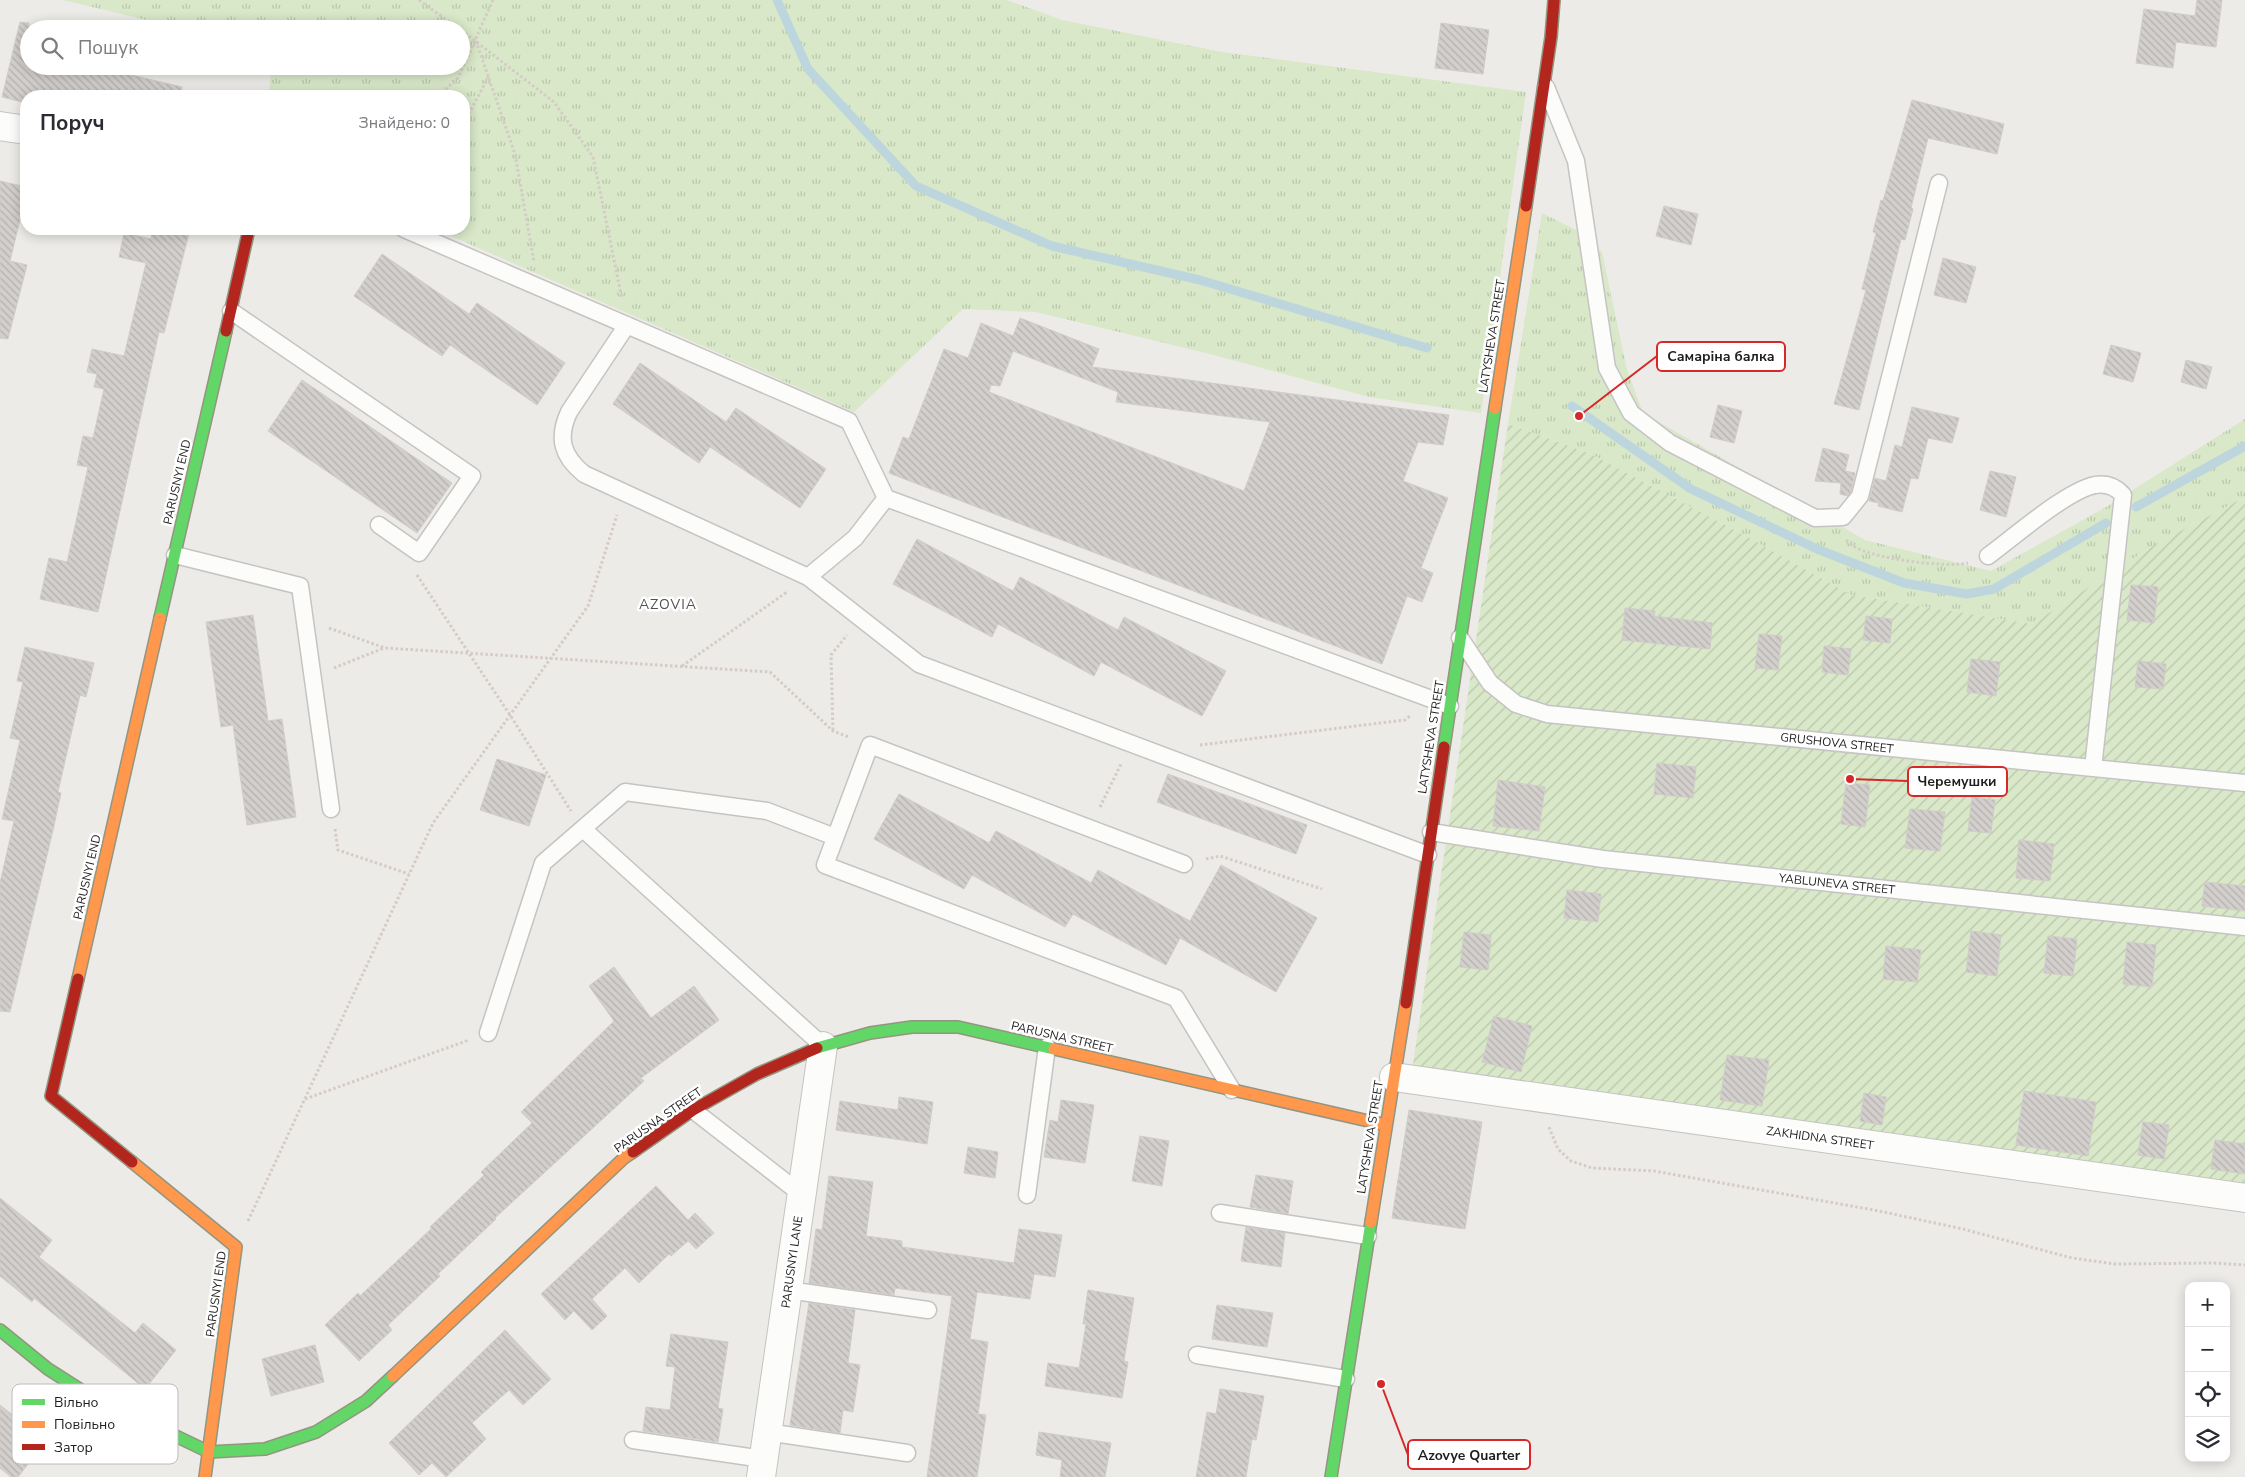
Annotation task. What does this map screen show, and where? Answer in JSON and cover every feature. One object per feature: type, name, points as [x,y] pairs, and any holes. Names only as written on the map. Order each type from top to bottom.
[{"type":"street","name":"LATYSHEVA STREET","points":[[1331,1477],[1428,855],[1551,37],[1554,0]]},
{"type":"street","points":[[0,126],[20,129]]},
{"type":"street","name":"PARUSNYI END","points":[[205,1477],[236,1246],[51,1096],[248,235]]},
{"type":"street","name":"PARUSNA STREET","points":[[178,1437],[208,1452],[265,1449],[316,1432],[366,1401],[624,1158],[693,1110],[757,1074],[822,1046],[870,1033],[912,1027],[958,1027],[1386,1125]]},
{"type":"street","name":"PARUSNYI LANE","points":[[762,1468],[822,1046]]},
{"type":"street","name":"ZAKHIDNA STREET","points":[[1394,1077],[2245,1198]]},
{"type":"street","name":"PARUSNA STREET","points":[[0,1330],[48,1370],[71,1384]]},
{"type":"lane","points":[[1544,82],[1576,161],[1607,368],[1631,413],[1670,443],[1815,518],[1843,517],[1860,496],[1939,183]]},
{"type":"lane","points":[[418,235],[849,421],[886,498],[1450,706]]},
{"type":"lane","points":[[231,310],[472,476],[419,553],[379,525]]},
{"type":"lane","points":[[627,325],[569,412],[563,425],[562,439],[565,453],[573,465],[584,474],[808,577],[918,664],[1428,855]]},
{"type":"lane","points":[[1988,556],[2071,495],[2096,485],[2115,487],[2124,494],[2093,768]]},
{"type":"lane","points":[[808,577],[855,538],[886,498]]},
{"type":"lane","points":[[175,555],[300,586],[332,809]]},
{"type":"lane","name":"GRUSHOVA STREET","points":[[1460,638],[1490,683],[1516,704],[1547,714],[2245,784]]},
{"type":"lane","points":[[1184,864],[870,745],[825,865],[1176,998],[1232,1090]]},
{"type":"lane","points":[[488,1033],[544,863],[625,792],[767,811],[836,837]]},
{"type":"lane","points":[[583,829],[822,1046]]},
{"type":"lane","name":"YABLUNEVA STREET","points":[[1431,832],[1603,859],[2245,927]]},
{"type":"lane","points":[[1027,1194],[1047,1047]]},
{"type":"lane","points":[[693,1110],[801,1194]]},
{"type":"lane","points":[[1220,1213],[1368,1236]]},
{"type":"lane","points":[[788,1290],[928,1310]]},
{"type":"lane","points":[[1197,1356],[1346,1379]]},
{"type":"lane","points":[[767,1432],[907,1452]]},
{"type":"lane","points":[[633,1440],[762,1468]]},
{"type":"path","points":[[419,0],[446,20]]},
{"type":"path","points":[[470,52],[494,0]]},
{"type":"path","points":[[470,37],[554,102],[593,157],[627,325]]},
{"type":"path","points":[[475,41],[489,76],[515,154],[537,286]]},
{"type":"path","points":[[445,90],[459,75]]},
{"type":"path","points":[[470,112],[489,76]]},
{"type":"path","points":[[236,1246],[433,823],[588,606],[624,492]]},
{"type":"path","points":[[1815,518],[1859,549],[1885,556],[1939,564],[1966,564],[1988,556]]},
{"type":"path","points":[[416,573],[583,829]]},
{"type":"path","points":[[681,666],[808,577]]},
{"type":"path","points":[[304,620],[385,648],[770,672],[833,731],[831,654],[841,642]]},
{"type":"path","points":[[313,676],[385,648]]},
{"type":"path","points":[[1199,745],[1405,720],[1428,698]]},
{"type":"path","points":[[1104,800],[1121,764]]},
{"type":"path","points":[[338,850],[409,874]]},
{"type":"path","points":[[1220,856],[1322,889]]},
{"type":"path","points":[[304,1099],[488,1033]]},
{"type":"path","points":[[1521,1095],[1544,1116],[1558,1149],[1571,1161],[1592,1168],[1654,1171],[1874,1210],[1963,1229],[2072,1258],[2115,1264],[2213,1262],[2245,1264]]},
{"type":"green space","points":[[63,0],[1007,0],[1062,20],[1222,52],[1526,92],[1481,413],[1369,397],[1210,354],[1036,312],[963,309],[854,412],[449,235],[470,235],[470,90],[269,90],[270,75],[470,75],[470,20],[146,20]]},
{"type":"green space","points":[[1542,213],[1582,233],[1602,252],[1627,370],[1643,413],[1865,540],[1991,571],[2106,507],[2245,419],[2245,497],[2156,544],[2032,624],[1851,595],[1740,533],[1591,454],[1508,424]]},
{"type":"green space","points":[[1508,424],[1591,454],[1740,533],[1851,595],[2032,624],[2156,544],[2245,497],[2245,1187],[1412,1071]]},
{"type":"building","points":[[2197,0],[2222,0],[2216,47],[2176,42],[2173,68],[2136,63],[2144,9],[2195,16]]},
{"type":"building","points":[[20,22],[20,75],[131,75],[182,87],[182,90],[20,90],[20,102],[2,97]]},
{"type":"building","points":[[1441,23],[1489,30],[1483,74],[1435,68]]},
{"type":"building","points":[[1912,100],[2004,124],[1997,154],[1928,138],[1911,208],[1913,209],[1905,240],[1901,239],[1859,410],[1834,404],[1866,290],[1862,289],[1876,233],[1873,232],[1881,200],[1883,201]]},
{"type":"building","points":[[0,181],[20,186],[20,220],[10,261],[27,265],[8,339],[0,338]]},
{"type":"building","points":[[1664,206],[1698,214],[1691,245],[1656,236]]},
{"type":"building","points":[[124,235],[151,239],[152,235],[188,235],[164,333],[159,332],[98,612],[40,599],[49,558],[67,562],[88,467],[77,465],[83,436],[93,438],[104,389],[94,387],[97,374],[87,372],[92,349],[124,356],[146,263],[119,257]]},
{"type":"building","points":[[382,254],[469,314],[477,303],[565,363],[537,405],[450,345],[442,356],[354,296]]},
{"type":"building","points":[[1943,258],[1976,267],[1966,303],[1934,295]]},
{"type":"building","points":[[1020,318],[1099,349],[1092,367],[1449,415],[1443,445],[1418,442],[1403,481],[1448,498],[1421,568],[1433,573],[1422,602],[1407,596],[1382,664],[889,473],[903,437],[909,439],[944,349],[968,358],[981,323],[1013,336]],"holes":[[[1013,351],[1118,392],[1116,402],[1270,422],[1244,491],[989,392],[991,385],[1000,386]]]},
{"type":"building","points":[[2111,345],[2141,353],[2133,382],[2103,374]]},
{"type":"building","points":[[2186,360],[2212,367],[2206,389],[2181,382]]},
{"type":"building","points":[[640,363],[726,422],[736,408],[826,469],[800,508],[710,447],[699,463],[613,404]]},
{"type":"building","points":[[302,380],[452,483],[417,533],[268,431]]},
{"type":"building","points":[[1718,405],[1742,411],[1734,443],[1710,437]]},
{"type":"building","points":[[1912,407],[1959,418],[1952,443],[1928,438],[1918,479],[1911,478],[1902,512],[1878,506],[1879,503],[1869,501],[1875,478],[1886,481],[1895,445],[1902,447]]},
{"type":"building","points":[[1823,448],[1849,455],[1845,471],[1855,473],[1848,496],[1840,494],[1841,483],[1815,481]]},
{"type":"building","points":[[1990,471],[2016,477],[2006,517],[1980,510]]},
{"type":"building","points":[[917,539],[1013,591],[1020,577],[1118,630],[1124,617],[1226,671],[1202,716],[1101,662],[1094,676],[998,624],[992,637],[893,584]]},
{"type":"building","points":[[2131,585],[2158,587],[2154,623],[2127,620]]},
{"type":"building","points":[[1625,608],[1655,611],[1654,616],[1712,623],[1710,649],[1622,640]]},
{"type":"building","points":[[253,615],[268,721],[282,719],[296,817],[247,825],[233,725],[221,727],[206,622]]},
{"type":"building","points":[[1866,616],[1892,619],[1890,643],[1863,640]]},
{"type":"building","points":[[1759,634],[1782,636],[1778,670],[1755,668]]},
{"type":"building","points":[[1824,646],[1851,649],[1848,675],[1822,672]]},
{"type":"building","points":[[25,647],[94,663],[86,697],[80,695],[58,792],[61,793],[53,830],[10,1012],[0,1011],[0,883],[14,821],[2,819],[20,740],[10,738],[23,682],[17,681]]},
{"type":"building","points":[[1971,659],[2000,662],[1996,696],[1967,692]]},
{"type":"building","points":[[2138,661],[2166,664],[2163,689],[2135,687]]},
{"type":"building","points":[[497,759],[546,775],[529,826],[480,810]]},
{"type":"building","points":[[1657,763],[1696,767],[1693,798],[1654,794]]},
{"type":"building","points":[[1168,774],[1307,825],[1296,854],[1157,802]]},
{"type":"building","points":[[1498,780],[1545,787],[1539,831],[1493,826]]},
{"type":"building","points":[[1846,783],[1870,785],[1865,827],[1841,824]]},
{"type":"building","points":[[899,794],[989,843],[996,831],[1091,883],[1098,870],[1190,921],[1221,865],[1317,918],[1276,992],[1180,938],[1166,965],[1073,914],[1065,927],[972,875],[964,889],[874,839]]},
{"type":"building","points":[[1972,797],[1995,800],[1991,833],[1968,831]]},
{"type":"building","points":[[1910,809],[1945,812],[1940,851],[1905,848]]},
{"type":"building","points":[[2019,840],[2054,844],[2050,881],[2016,878]]},
{"type":"building","points":[[2205,882],[2245,886],[2245,911],[2202,906]]},
{"type":"building","points":[[1567,890],[1601,894],[1598,922],[1564,918]]},
{"type":"building","points":[[1971,931],[2001,935],[1997,976],[1966,972]]},
{"type":"building","points":[[1464,932],[1491,935],[1488,970],[1460,967]]},
{"type":"building","points":[[2048,936],[2077,939],[2073,976],[2044,973]]},
{"type":"building","points":[[2127,942],[2156,945],[2152,987],[2123,984]]},
{"type":"building","points":[[1886,946],[1921,950],[1917,982],[1883,979]]},
{"type":"building","points":[[614,967],[651,1018],[694,986],[719,1020],[641,1078],[644,1081],[495,1218],[438,1274],[440,1276],[388,1325],[392,1330],[359,1361],[325,1325],[358,1293],[360,1296],[432,1228],[430,1227],[484,1175],[481,1172],[532,1123],[521,1112],[614,1021],[589,986]]},
{"type":"building","points":[[1494,1016],[1532,1026],[1521,1072],[1482,1062]]},
{"type":"building","points":[[1727,1055],[1769,1060],[1762,1106],[1720,1100]]},
{"type":"building","points":[[2024,1091],[2096,1102],[2088,1156],[2016,1145]]},
{"type":"building","points":[[1864,1093],[1886,1097],[1882,1125],[1860,1121]]},
{"type":"building","points":[[899,1097],[933,1102],[927,1144],[836,1130],[840,1101],[898,1110]]},
{"type":"building","points":[[1061,1100],[1094,1105],[1085,1163],[1044,1157],[1050,1120],[1058,1122]]},
{"type":"building","points":[[1409,1110],[1482,1122],[1465,1229],[1392,1218]]},
{"type":"building","points":[[2143,1122],[2169,1125],[2164,1159],[2138,1155]]},
{"type":"building","points":[[1140,1136],[1169,1141],[1162,1186],[1132,1181]]},
{"type":"building","points":[[2215,1140],[2245,1144],[2245,1174],[2211,1169]]},
{"type":"building","points":[[968,1147],[998,1152],[995,1178],[964,1173]]},
{"type":"building","points":[[1256,1175],[1293,1181],[1288,1214],[1250,1207]]},
{"type":"building","points":[[829,1176],[873,1182],[866,1236],[902,1241],[902,1247],[1014,1263],[1019,1229],[1062,1235],[1055,1277],[1034,1274],[1030,1299],[977,1292],[970,1339],[988,1342],[978,1414],[986,1415],[977,1477],[927,1477],[952,1296],[895,1288],[894,1295],[809,1283],[816,1229],[822,1230]]},
{"type":"building","points":[[656,1186],[688,1220],[695,1213],[714,1233],[696,1249],[688,1241],[671,1256],[669,1254],[639,1283],[625,1268],[592,1299],[607,1316],[592,1330],[574,1311],[565,1320],[541,1294]]},
{"type":"building","points":[[0,1198],[52,1240],[39,1257],[135,1333],[143,1323],[176,1350],[149,1384],[139,1384],[34,1298],[32,1302],[0,1276]]},
{"type":"building","points":[[1246,1227],[1285,1233],[1281,1267],[1241,1261]]},
{"type":"building","points":[[1088,1290],[1134,1298],[1124,1361],[1128,1362],[1122,1398],[1045,1386],[1048,1363],[1079,1368],[1086,1324],[1083,1324]]},
{"type":"building","points":[[809,1303],[855,1310],[848,1363],[860,1365],[853,1412],[843,1410],[840,1433],[790,1425]]},
{"type":"building","points":[[1217,1305],[1273,1313],[1267,1347],[1212,1339]]},
{"type":"building","points":[[505,1330],[551,1379],[523,1405],[509,1390],[472,1423],[486,1439],[446,1477],[432,1463],[419,1475],[389,1443]]},
{"type":"building","points":[[671,1334],[728,1342],[718,1408],[723,1409],[718,1442],[643,1431],[646,1407],[670,1410],[675,1367],[666,1366]]},
{"type":"building","points":[[315,1345],[324,1382],[271,1396],[262,1359]]},
{"type":"building","points":[[1220,1389],[1264,1396],[1256,1440],[1252,1439],[1246,1477],[1196,1477],[1207,1412],[1216,1414]]},
{"type":"building","points":[[0,1405],[12,1414],[12,1464],[28,1464],[18,1477],[11,1477],[0,1468]]},
{"type":"building","points":[[1039,1432],[1111,1443],[1105,1477],[1060,1477],[1062,1460],[1036,1455]]},
{"type":"waterway","points":[[777,0],[808,69],[916,186],[1052,246],[1200,280],[1427,348]]},
{"type":"waterway","points":[[1572,406],[1691,489],[1817,549],[1904,583],[1967,594],[1994,589],[2106,523]]},
{"type":"waterway","points":[[2136,507],[2245,446]]},
{"type":"traffic: fast","points":[[160,618],[226,331]]},
{"type":"traffic: fast","points":[[1444,747],[1495,408]]},
{"type":"traffic: fast","points":[[817,1048],[870,1033],[912,1027],[958,1027],[1054,1049]]},
{"type":"traffic: fast","points":[[1331,1477],[1371,1222]]},
{"type":"traffic: fast","points":[[0,1330],[48,1369],[71,1384]]},
{"type":"traffic: fast","points":[[178,1437],[209,1452],[265,1449],[316,1432],[366,1401],[393,1376]]},
{"type":"traffic: slow","points":[[1495,408],[1526,206]]},
{"type":"traffic: slow","points":[[78,979],[160,618]]},
{"type":"traffic: slow","points":[[1371,1222],[1406,1003]]},
{"type":"traffic: slow","points":[[1054,1049],[1386,1125]]},
{"type":"traffic: slow","points":[[393,1376],[624,1158],[633,1152]]},
{"type":"traffic: slow","points":[[132,1162],[236,1247],[205,1477]]},
{"type":"traffic: jam","points":[[1526,206],[1551,37],[1554,0]]},
{"type":"traffic: jam","points":[[226,331],[248,235]]},
{"type":"traffic: jam","points":[[1406,1003],[1444,747]]},
{"type":"traffic: jam","points":[[78,979],[51,1096],[132,1162]]},
{"type":"traffic: jam","points":[[633,1152],[693,1110],[757,1074],[817,1048]]},
{"type":"place","name":"Самаріна балка","points":[[1579,416]]},
{"type":"place","name":"Черемушки","points":[[1850,779]]},
{"type":"place","name":"Azovye Quarter","points":[[1381,1384]]},
{"type":"district","name":"AZOVIA","points":[[668,604]]}]
